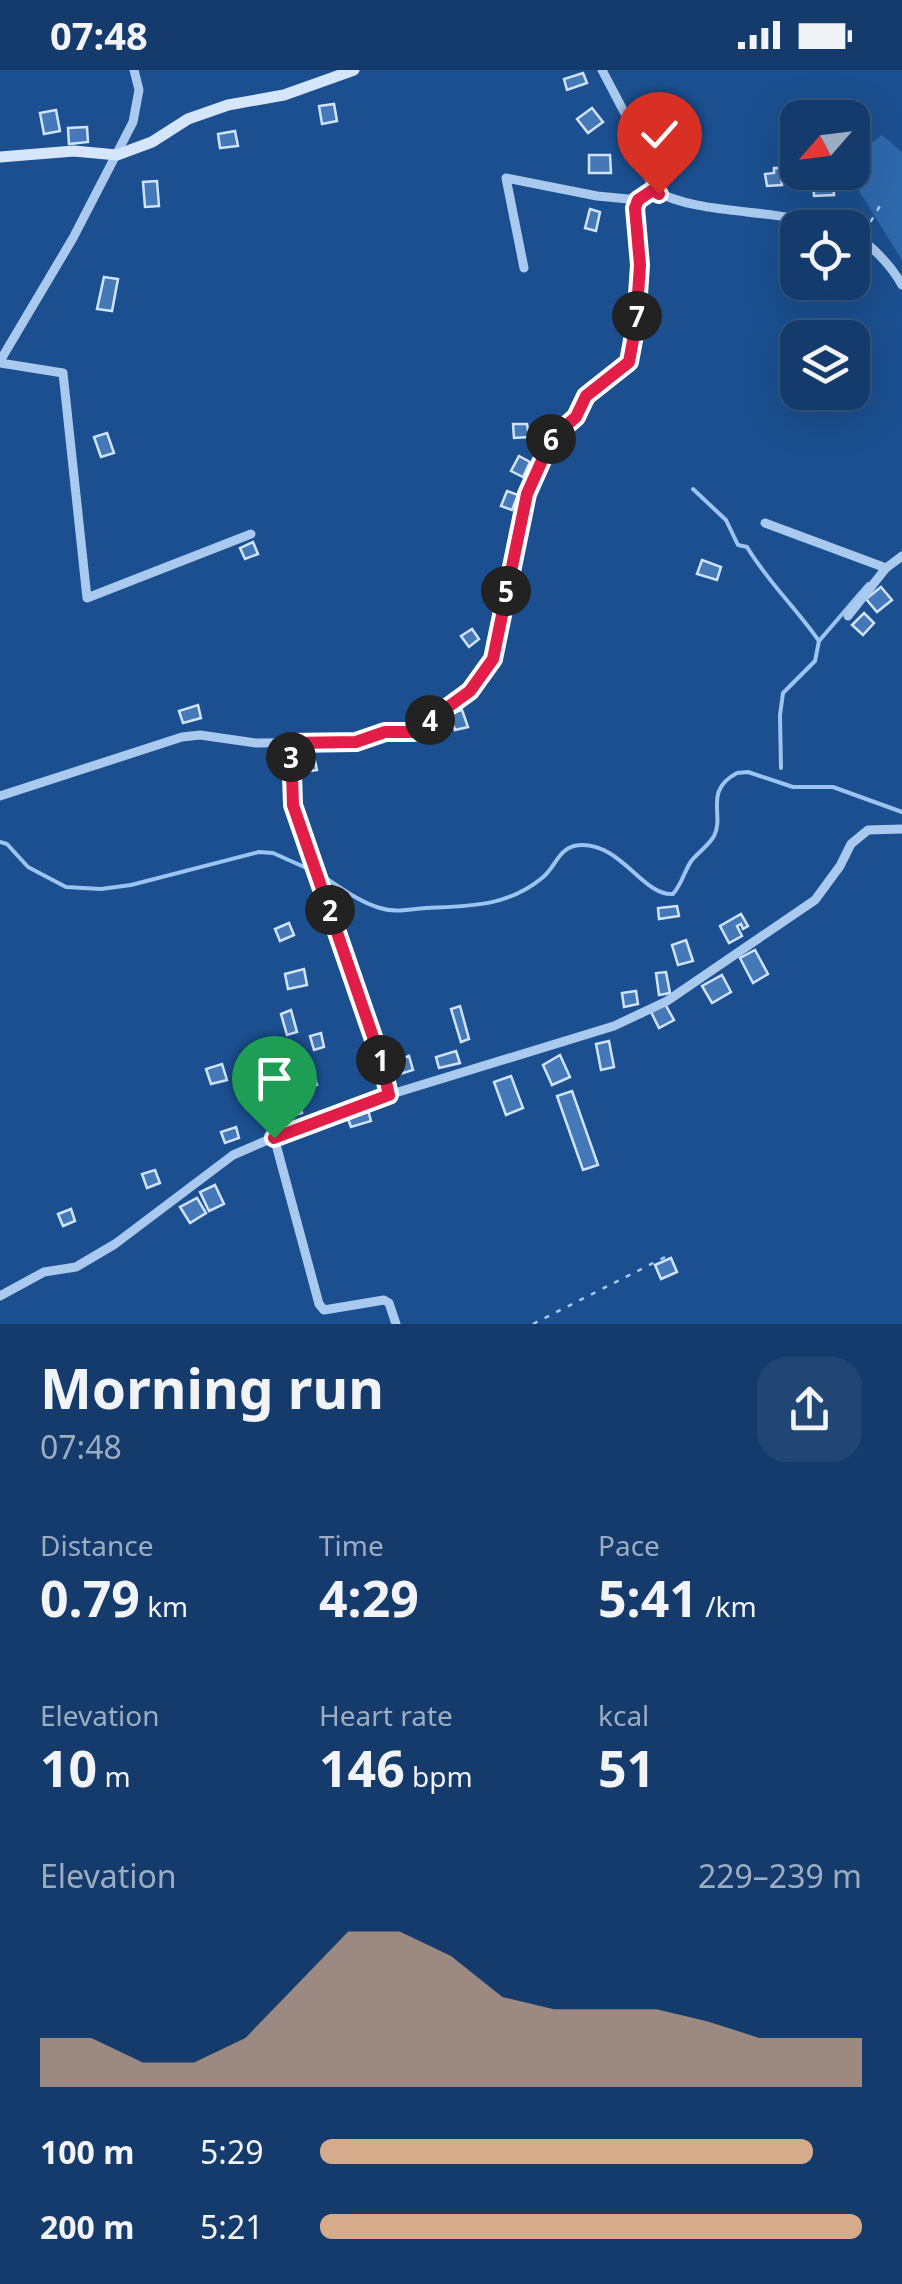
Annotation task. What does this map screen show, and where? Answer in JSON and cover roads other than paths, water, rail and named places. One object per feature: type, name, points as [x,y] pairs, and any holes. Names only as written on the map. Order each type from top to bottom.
[{"type":"street","points":[[134,70],[139,90],[133,122],[0,362],[63,373],[88,598],[252,534]]},
{"type":"street","points":[[0,157],[74,151],[117,155],[152,142],[188,118],[228,105],[284,95],[354,70]]},
{"type":"street","points":[[602,70],[632,127],[653,190]]},
{"type":"street","points":[[524,268],[506,178],[638,200]]},
{"type":"street","points":[[0,796],[182,737],[200,735],[256,743],[356,742],[385,732],[414,732],[470,691],[493,659],[527,494],[552,438],[576,417],[586,396],[629,362],[640,265],[635,208],[638,200],[653,190],[718,208],[780,215]]},
{"type":"street","points":[[870,249],[902,285]]},
{"type":"street","points":[[764,523],[886,568]]},
{"type":"street","points":[[848,616],[886,568],[902,556]]},
{"type":"street","points":[[291,743],[293,805],[381,1060],[389,1095]]},
{"type":"street","points":[[0,1296],[44,1272],[76,1267],[116,1244],[233,1156],[389,1095],[614,1026],[667,1001],[814,900],[851,844],[868,830],[902,829]]},
{"type":"street","points":[[274,1138],[319,1304],[324,1310],[384,1300],[392,1309],[396,1324]]},
{"type":"waterway","points":[[693,489],[726,520],[738,545],[747,547],[819,641],[815,661],[783,693],[781,768]]},
{"type":"waterway","points":[[819,641],[868,584]]},
{"type":"waterway","points":[[320,874],[357,898],[386,909],[472,905],[501,900],[529,888],[567,849],[581,845],[608,853],[652,887],[673,894],[692,860],[714,836],[718,795],[737,773],[748,772],[793,787],[833,787],[902,812]]},
{"type":"waterway","points":[[0,842],[7,844],[28,867],[66,887],[101,889],[131,885],[259,852],[273,853],[311,870]]}]
